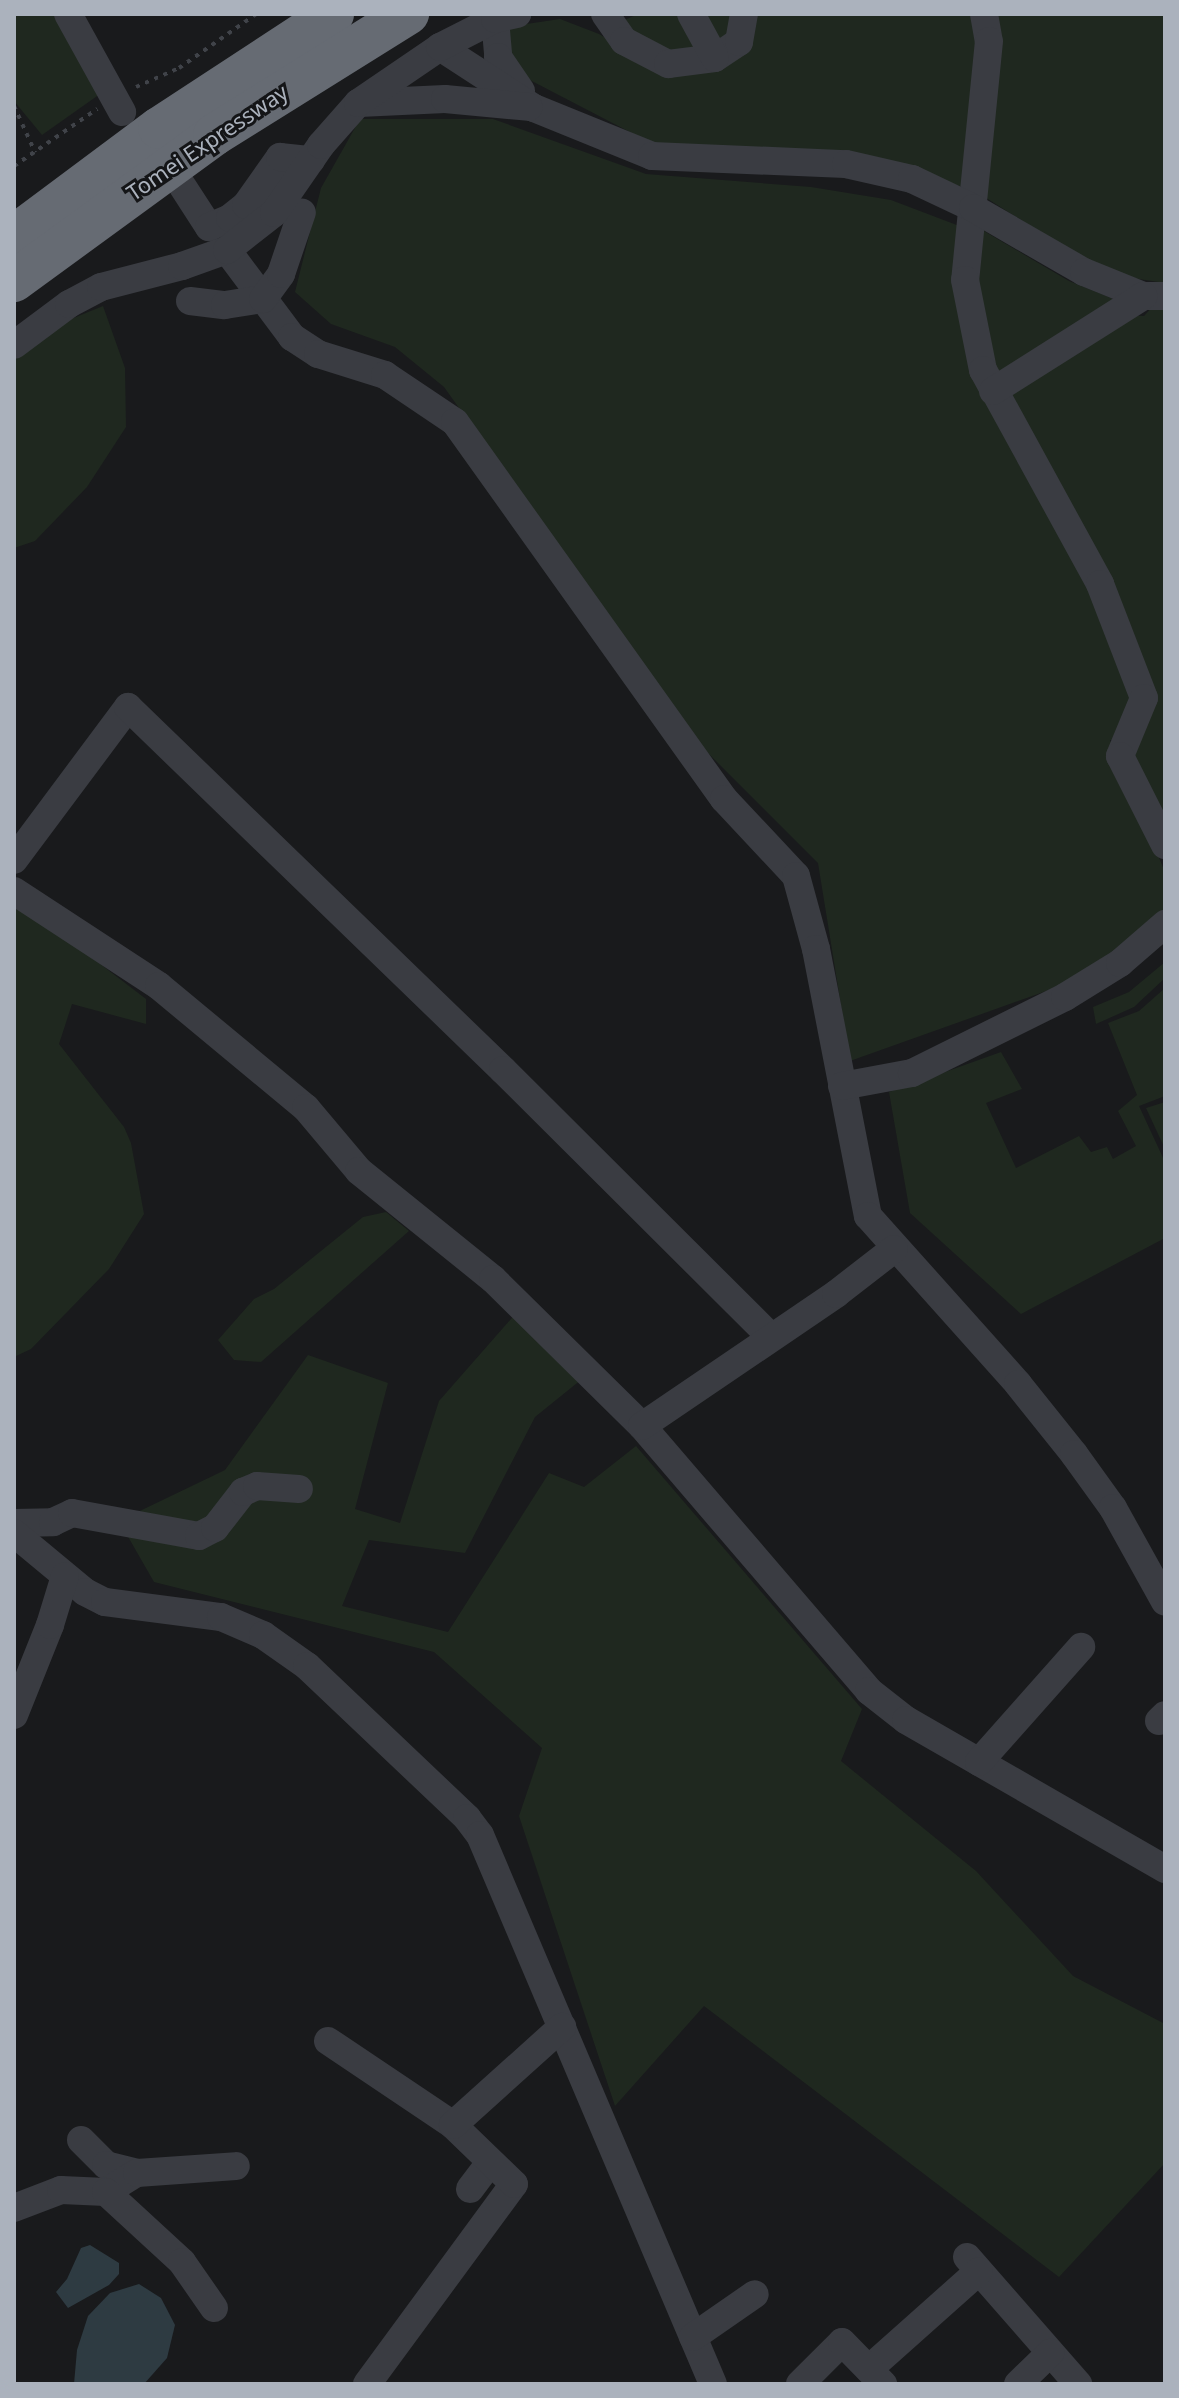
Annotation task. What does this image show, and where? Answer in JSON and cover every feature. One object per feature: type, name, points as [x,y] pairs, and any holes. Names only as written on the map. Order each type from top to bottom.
[{"type":"highway","name":"Tomei Expressway","points":[[14,236],[159,128],[333,14]]},
{"type":"highway","name":"Tomei Expressway","points":[[14,281],[65,240],[214,135],[408,14]]},
{"type":"highway","points":[[14,291],[65,240]]},
{"type":"street","points":[[68,14],[118,104]]},
{"type":"street","points":[[605,14],[624,41],[668,64],[715,58],[739,42],[744,14]]},
{"type":"street","points":[[691,14],[715,58]]},
{"type":"street","points":[[984,14],[989,41],[965,280],[983,370],[1100,584],[1144,698],[1120,756],[1165,845]]},
{"type":"street","points":[[506,16],[498,57],[534,108]]},
{"type":"street","points":[[14,345],[69,304],[101,287],[182,266],[227,250],[274,213],[311,160],[358,103],[440,47],[506,16]]},
{"type":"street","points":[[440,47],[534,108],[652,156],[846,164],[912,179],[973,208],[1084,272],[1154,296]]},
{"type":"street","points":[[358,103],[445,99],[534,108]]},
{"type":"street","points":[[183,187],[209,227],[230,218],[246,205],[280,157],[311,160]]},
{"type":"street","points":[[263,299],[290,252],[302,212]]},
{"type":"street","points":[[227,250],[292,337],[318,354],[385,375],[455,422],[724,799],[796,876],[816,949],[868,1216],[894,1249],[1018,1384],[1074,1454],[1113,1508],[1164,1596]]},
{"type":"street","points":[[993,391],[1154,296]]},
{"type":"street","points":[[190,301],[225,305],[263,299]]},
{"type":"street","points":[[14,860],[128,707],[503,1070],[771,1337]]},
{"type":"street","points":[[14,891],[159,986],[306,1108],[359,1171],[493,1279],[642,1426],[869,1691],[906,1720],[1165,1869]]},
{"type":"street","points":[[842,1086],[912,1073],[1065,997],[1120,963],[1165,924]]},
{"type":"street","points":[[642,1426],[894,1249]]},
{"type":"street","points":[[14,1523],[53,1522],[72,1513],[199,1536],[215,1528],[243,1492],[257,1486],[299,1489]]},
{"type":"street","points":[[14,1533],[65,1576],[105,1602],[221,1617],[263,1635],[307,1666],[467,1818],[480,1835],[713,2384]]},
{"type":"street","points":[[14,1715],[50,1625],[65,1576]]},
{"type":"street","points":[[979,1762],[1081,1647]]},
{"type":"street","points":[[453,2125],[562,2027]]},
{"type":"street","points":[[328,2041],[453,2125],[514,2184],[367,2384]]},
{"type":"street","points":[[81,2140],[106,2165],[137,2173],[236,2166]]},
{"type":"street","points":[[470,2189],[490,2162]]},
{"type":"street","points":[[14,2208],[61,2190],[106,2192],[137,2173]]},
{"type":"street","points":[[106,2192],[182,2262],[214,2308]]},
{"type":"street","points":[[800,2384],[842,2342],[876,2377],[973,2264],[1078,2384]]},
{"type":"street","points":[[693,2337],[755,2294]]},
{"type":"street","points":[[1018,2384],[1050,2353]]},
{"type":"path","points":[[14,166],[179,68],[256,14]]},
{"type":"path","points":[[14,106],[35,152]]},
{"type":"shaded area","points":[[14,14],[84,14],[100,94],[42,135],[14,101]]},
{"type":"shaded area","points":[[638,14],[685,14],[710,51],[687,58],[632,43],[618,23]]},
{"type":"shaded area","points":[[695,14],[741,14],[720,50]]},
{"type":"shaded area","points":[[744,14],[983,14],[969,189],[873,158],[651,143],[526,78],[505,54],[507,27],[560,19],[599,34],[645,61],[711,59]]},
{"type":"shaded area","points":[[993,14],[1165,14],[1165,283],[1106,274],[980,194]]},
{"type":"shaded area","points":[[360,119],[493,119],[646,174],[811,187],[891,200],[962,227],[972,224],[1069,281],[1116,300],[986,395],[1109,621],[1135,704],[1115,740],[1110,740],[1165,872],[1165,914],[1113,958],[1052,989],[850,1061],[818,863],[701,746],[444,387],[395,347],[331,324],[295,292],[321,188]]},
{"type":"shaded area","points":[[1165,293],[1165,853],[1120,756],[1147,682],[1008,403],[1014,391],[1128,315],[1144,316]]},
{"type":"shaded area","points":[[103,306],[125,368],[126,427],[87,487],[35,541],[14,548],[14,358],[44,330]]},
{"type":"shaded area","points":[[14,898],[146,999],[146,1024],[72,1004],[59,1044],[124,1127],[131,1143],[144,1214],[109,1269],[31,1349],[14,1357]]},
{"type":"shaded area","points":[[1165,962],[1165,978],[1134,1007],[1096,1024],[1093,1007],[1129,992]]},
{"type":"shaded area","points":[[1165,988],[1165,1096],[1139,1106],[1165,1162],[1165,1238],[1021,1314],[910,1213],[889,1092],[1001,1052],[1022,1089],[986,1103],[1016,1168],[1079,1136],[1091,1152],[1107,1147],[1113,1159],[1136,1146],[1118,1111],[1137,1095],[1108,1023],[1139,1011]]},
{"type":"shaded area","points":[[1165,1102],[1165,1149],[1146,1108]]},
{"type":"shaded area","points":[[386,1212],[409,1231],[261,1362],[234,1360],[218,1340],[254,1299],[274,1289],[363,1217]]},
{"type":"shaded area","points":[[518,1311],[587,1375],[535,1417],[465,1553],[369,1540],[342,1606],[448,1632],[549,1473],[584,1487],[636,1446],[862,1709],[841,1761],[976,1871],[1073,1976],[1165,2024],[1165,2163],[1059,2277],[704,2006],[615,2106],[519,1816],[542,1748],[434,1652],[154,1582],[119,1521],[225,1470],[308,1355],[388,1383],[355,1509],[400,1523],[439,1401]]},
{"type":"shaded area","points":[[90,2245],[119,2263],[119,2274],[109,2285],[68,2308],[56,2292],[67,2279],[81,2248]]},
{"type":"shaded area","points":[[139,2284],[161,2298],[175,2325],[167,2358],[144,2384],[74,2384],[77,2350],[88,2316],[110,2293]]}]
